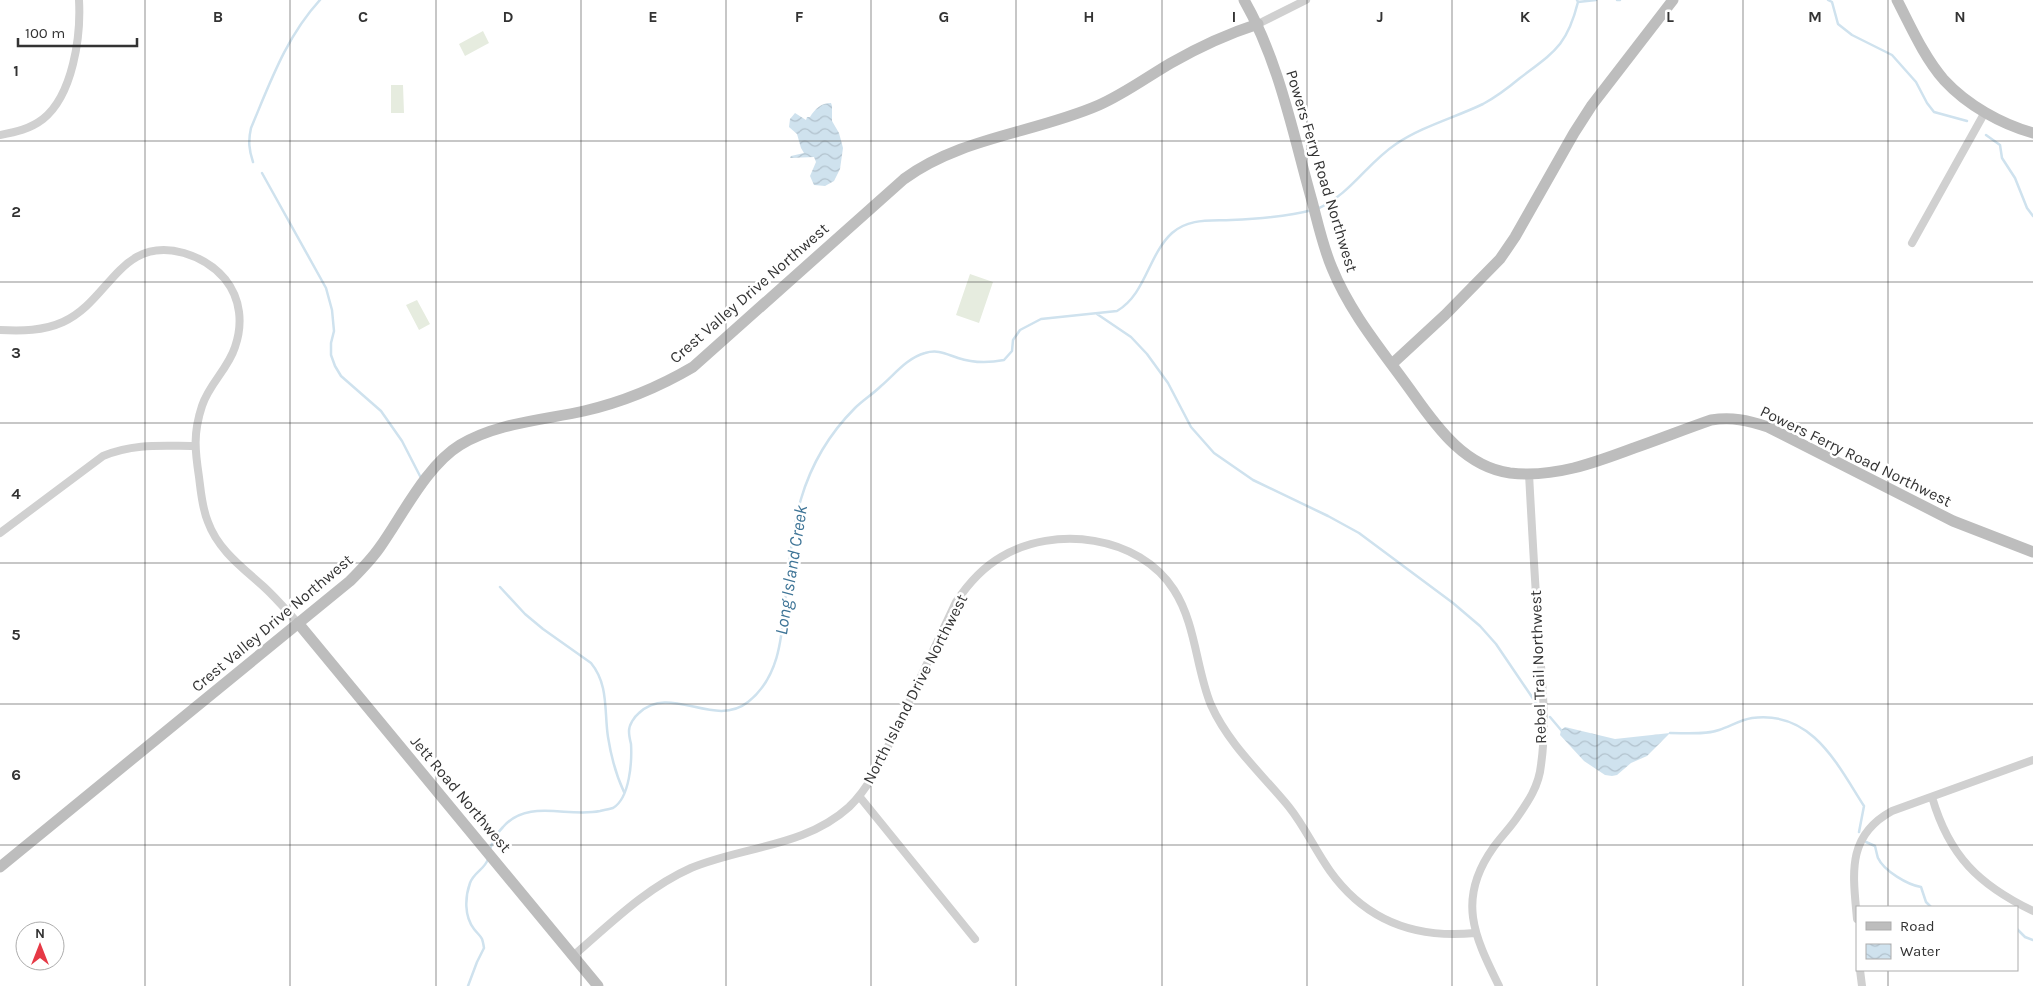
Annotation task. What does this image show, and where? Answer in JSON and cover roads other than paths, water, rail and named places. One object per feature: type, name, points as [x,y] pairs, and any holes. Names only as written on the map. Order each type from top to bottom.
[{"type":"street","points":[[0,135],[18,132],[36,124],[59,101],[72,63],[78,26],[79,0]]},
{"type":"street","name":"Powers Ferry Road Northwest","points":[[1244,0],[1258,24],[1289,118],[1331,267],[1341,288],[1355,313],[1432,420],[1461,451],[1477,462],[1493,469],[1510,473],[1557,472],[1585,466],[1711,420],[1744,419],[1768,428],[1953,522],[2033,552]]},
{"type":"street","name":"Crest Valley Drive Northwest","points":[[0,867],[350,581],[380,547],[421,486],[444,458],[460,445],[501,428],[608,404],[644,393],[671,380],[693,367],[904,179],[920,167],[964,148],[1097,106],[1193,50],[1226,35],[1258,24],[1306,0]]},
{"type":"street","points":[[1392,364],[1445,315],[1500,259],[1515,237],[1574,132],[1592,105],[1673,0]]},
{"type":"street","points":[[1897,0],[1925,51],[1944,79],[1961,95],[1985,112],[2033,133]]},
{"type":"street","points":[[1912,243],[1985,112]]},
{"type":"street","points":[[0,330],[30,331],[64,322],[81,311],[93,300],[117,271],[135,258],[148,253],[162,250],[178,251],[204,261],[220,274],[237,301],[240,322],[234,352],[202,404],[196,425],[194,446],[204,509],[214,536],[227,554],[266,589],[298,623]]},
{"type":"street","points":[[0,533],[103,456],[118,449],[135,446],[194,446]]},
{"type":"street","name":"Rebel Trail Northwest","points":[[1500,986],[1475,933],[1472,899],[1481,868],[1493,848],[1510,828],[1533,794],[1542,764],[1543,698],[1529,474]]},
{"type":"street","name":"North Island Drive Northwest","points":[[573,956],[636,902],[670,879],[712,860],[809,833],[836,818],[859,796],[877,768],[956,602],[976,576],[1002,557],[1031,545],[1069,540],[1106,543],[1126,550],[1145,560],[1162,574],[1174,590],[1188,621],[1204,687],[1220,724],[1239,750],[1292,810],[1345,890],[1374,913],[1405,928],[1442,935],[1475,933]]},
{"type":"street","name":"Jett Road Northwest","points":[[298,623],[598,986]]},
{"type":"street","points":[[1856,906],[1854,862],[1862,838],[1884,815],[2033,760]]},
{"type":"street","points":[[859,796],[975,939]]},
{"type":"street","points":[[1932,797],[1946,836],[1970,870],[2001,895],[2033,911]]},
{"type":"street","points":[[1860,971],[1862,986]]},
{"type":"water","points":[[831,103],[832,121],[839,133],[843,148],[840,169],[834,181],[825,186],[814,185],[810,176],[816,162],[814,157],[790,158],[791,156],[804,153],[797,134],[789,127],[790,119],[795,113],[806,120],[819,107]]},
{"type":"water","points":[[1565,727],[1615,739],[1670,733],[1647,756],[1631,763],[1617,775],[1612,776],[1605,775],[1584,761],[1560,735],[1561,730]]},
{"type":"waterway","points":[[253,162],[249,145],[251,128],[272,77],[288,45],[308,14],[320,0]]},
{"type":"waterway","name":"Long Island Creek","points":[[1317,209],[1329,203],[1349,187],[1376,160],[1396,144],[1417,132],[1488,101],[1542,61],[1564,39],[1574,17],[1577,0]]},
{"type":"waterway","points":[[1578,2],[1596,0]]},
{"type":"waterway","points":[[1828,0],[1832,2],[1838,24],[1852,35],[1892,55],[1916,82],[1934,112],[1967,121]]},
{"type":"waterway","points":[[1986,135],[2000,145],[2002,158],[2015,178],[2027,208],[2033,216]]},
{"type":"waterway","points":[[262,173],[326,288],[332,310],[334,331],[331,355],[335,366],[341,376],[381,411],[402,441],[421,478]]},
{"type":"waterway","name":"Long Island Creek","points":[[490,849],[495,837],[503,827],[513,818],[524,813],[536,811],[588,813],[613,808],[619,803],[629,779],[630,726],[637,715],[651,705],[664,702],[678,703],[721,711],[735,709],[748,702],[760,691],[769,677],[779,647],[794,530],[798,509],[810,474],[822,450],[837,428],[858,405],[907,362],[919,355],[934,352],[942,352],[975,362],[1004,360],[1012,351],[1013,340],[1020,330],[1041,319],[1117,311],[1127,304],[1141,285],[1164,242],[1172,233],[1185,225],[1200,221],[1272,217],[1312,210]]},
{"type":"waterway","points":[[1097,314],[1131,337],[1147,354],[1168,383],[1191,427],[1214,453],[1253,480],[1359,533],[1453,603],[1480,626],[1496,644],[1536,703]]},
{"type":"waterway","points":[[500,587],[525,614],[591,663],[597,671],[605,699],[611,751],[616,772],[624,792]]},
{"type":"waterway","points":[[1550,717],[1561,730]]},
{"type":"waterway","points":[[1670,733],[1713,732],[1752,718],[1773,718],[1791,722],[1807,731],[1820,743],[1844,773],[1864,806],[1859,832]]},
{"type":"waterway","points":[[1866,842],[1875,846],[1878,858],[1885,868],[1903,880],[1921,887],[1926,902],[1930,906]]},
{"type":"waterway","name":"Long Island Creek","points":[[468,986],[484,948],[482,939],[468,918],[467,894],[472,879],[488,859]]},
{"type":"waterway","points":[[2018,930],[2025,937],[2033,940]]}]
